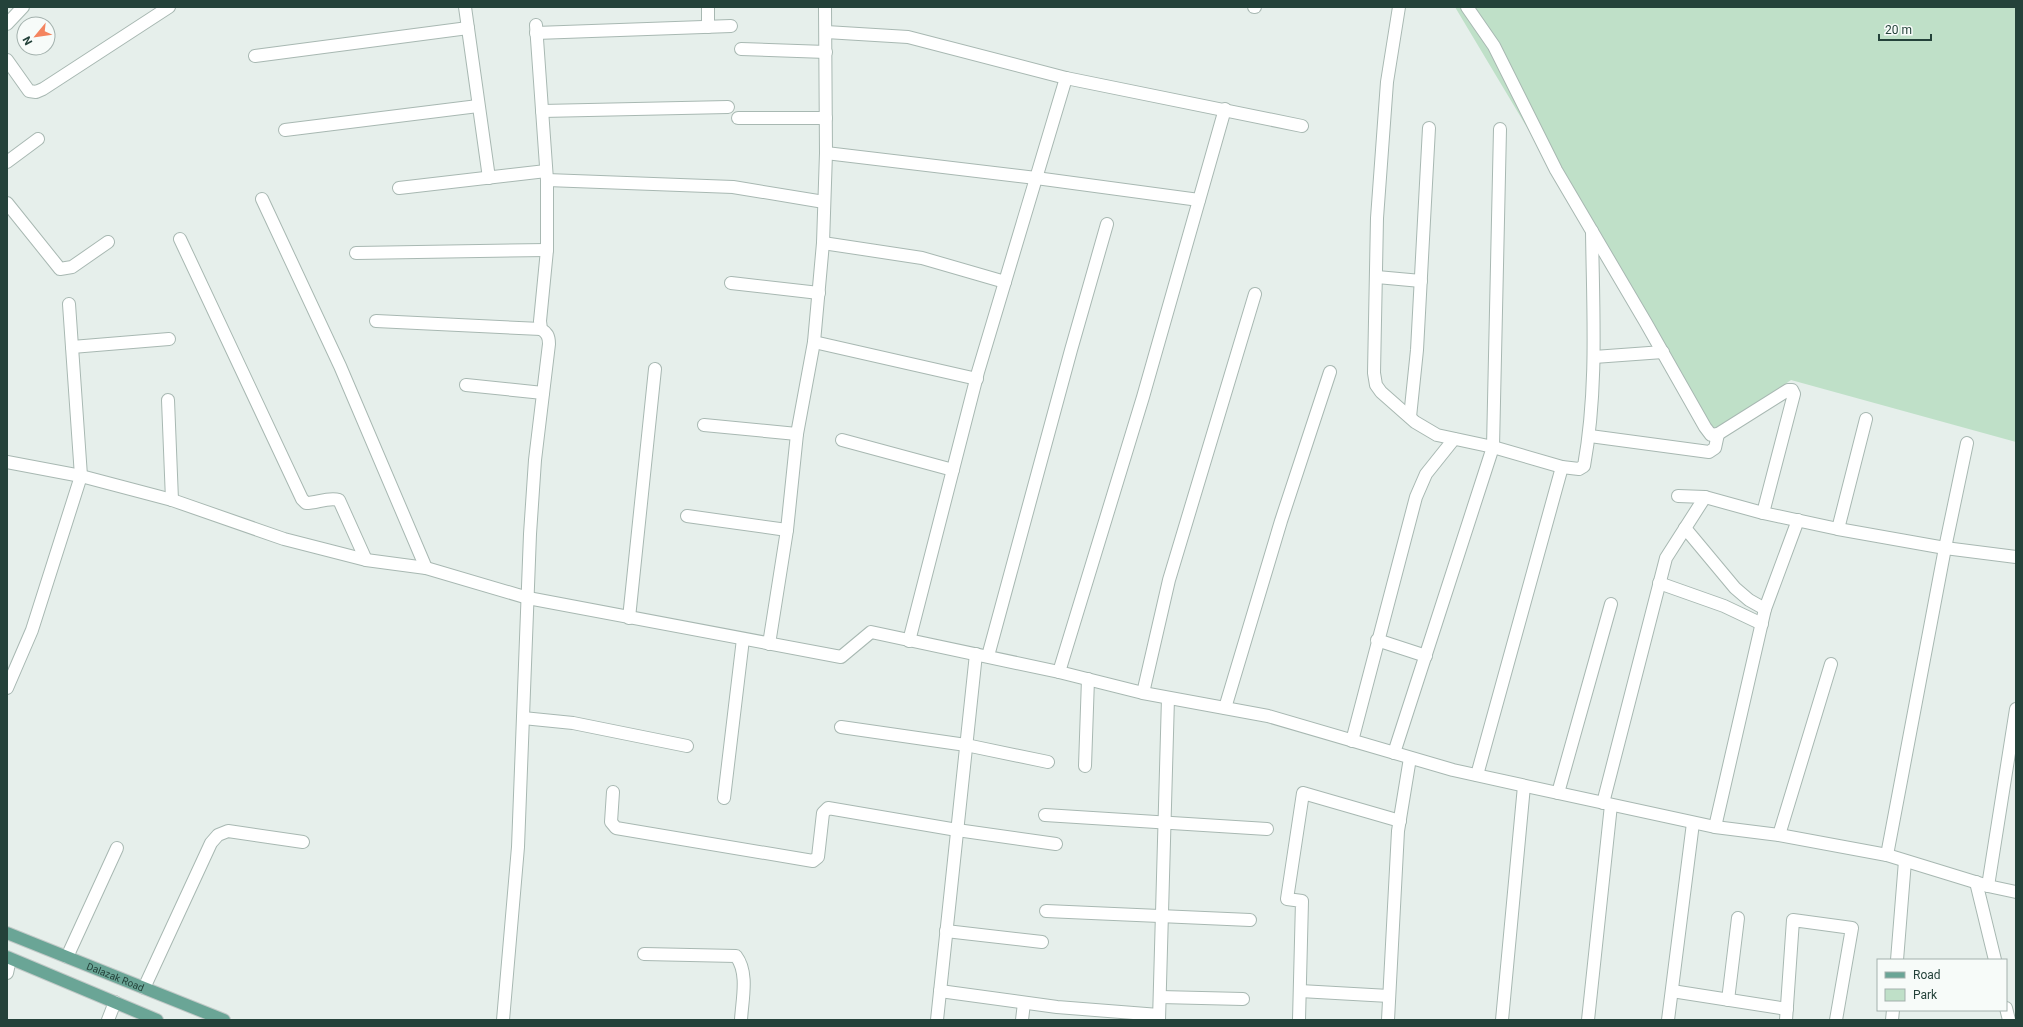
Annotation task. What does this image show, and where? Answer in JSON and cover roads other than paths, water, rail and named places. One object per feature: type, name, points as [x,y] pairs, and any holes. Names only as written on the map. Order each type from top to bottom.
[{"type":"main road","name":"Dalazak Road","points":[[8,935],[224,1020]]},
{"type":"main road","points":[[9,958],[157,1020]]},
{"type":"street","points":[[7,24],[23,7]]},
{"type":"street","points":[[7,60],[29,91],[36,92],[43,89],[169,7]]},
{"type":"street","points":[[465,7],[489,178]]},
{"type":"street","points":[[708,7],[708,27]]},
{"type":"street","points":[[769,644],[787,530],[797,434],[814,342],[819,293],[823,243],[826,153],[825,7]]},
{"type":"street","points":[[1399,7],[1387,82],[1377,218],[1374,373],[1376,385],[1410,417],[1437,435],[1493,447],[1562,468],[1579,469],[1584,466],[1590,436],[1594,357],[1592,231]]},
{"type":"street","points":[[1467,7],[1494,46],[1556,170],[1704,427],[1711,435],[1718,434],[1788,390],[1792,390],[1794,394],[1763,512]]},
{"type":"street","points":[[541,329],[540,321],[547,250],[547,175],[536,29],[731,26]]},
{"type":"street","points":[[255,56],[468,28]]},
{"type":"street","points":[[826,32],[908,37],[1066,78],[1225,109],[1302,126]]},
{"type":"street","points":[[741,49],[826,52]]},
{"type":"street","points":[[909,641],[977,379],[1066,78]]},
{"type":"street","points":[[285,130],[478,106]]},
{"type":"street","points":[[542,111],[728,107]]},
{"type":"street","points":[[1060,672],[1143,397],[1225,109]]},
{"type":"street","points":[[738,118],[826,118]]},
{"type":"street","points":[[1410,417],[1417,350],[1429,128]]},
{"type":"street","points":[[1394,753],[1493,447],[1500,129]]},
{"type":"street","points":[[7,162],[38,139]]},
{"type":"street","points":[[826,153],[1036,178],[1199,200]]},
{"type":"street","points":[[399,188],[489,178],[547,175],[733,187],[824,202]]},
{"type":"street","points":[[262,199],[340,366],[426,568]]},
{"type":"street","points":[[7,203],[60,269],[72,267],[108,242]]},
{"type":"street","points":[[937,1020],[966,745],[982,655],[1108,224]]},
{"type":"street","points":[[180,239],[302,499],[306,503],[334,499],[339,500],[366,560]]},
{"type":"street","points":[[823,243],[922,258],[1005,282]]},
{"type":"street","points":[[356,253],[547,250]]},
{"type":"street","points":[[1377,277],[1421,281]]},
{"type":"street","points":[[731,283],[819,293]]},
{"type":"street","points":[[1143,693],[1169,580],[1255,294]]},
{"type":"street","points":[[7,688],[32,630],[81,476],[69,304]]},
{"type":"street","points":[[376,321],[541,329],[546,332],[549,344],[535,467],[518,847],[503,1020]]},
{"type":"street","points":[[72,347],[169,339]]},
{"type":"street","points":[[814,342],[977,379]]},
{"type":"street","points":[[1594,357],[1662,352]]},
{"type":"street","points":[[629,618],[655,369]]},
{"type":"street","points":[[1226,708],[1281,521],[1330,372]]},
{"type":"street","points":[[466,385],[543,393]]},
{"type":"street","points":[[168,400],[172,500]]},
{"type":"street","points":[[1838,529],[1866,419]]},
{"type":"street","points":[[704,425],[797,434]]},
{"type":"street","points":[[1590,436],[1710,452],[1716,448],[1718,434]]},
{"type":"street","points":[[1352,741],[1377,640],[1416,497],[1426,474],[1454,439]]},
{"type":"street","points":[[842,440],[953,470]]},
{"type":"street","points":[[1887,855],[1945,548],[1967,443]]},
{"type":"street","points":[[7,462],[81,476],[172,500],[284,539],[366,560],[426,568],[528,598],[841,657],[871,632],[1060,672],[1143,693],[1268,716],[1410,758],[1524,786],[1693,823],[1779,835],[1887,855],[1988,886],[2016,892]]},
{"type":"street","points":[[1477,775],[1562,468]]},
{"type":"street","points":[[1678,496],[1705,497],[1838,529],[1945,548],[2016,557]]},
{"type":"street","points":[[1588,1020],[1607,804],[1666,558],[1705,497]]},
{"type":"street","points":[[687,516],[787,530]]},
{"type":"street","points":[[1715,827],[1765,609],[1798,520]]},
{"type":"street","points":[[1685,528],[1735,588],[1749,600],[1765,609]]},
{"type":"street","points":[[1659,583],[1724,606],[1762,624]]},
{"type":"street","points":[[1558,793],[1611,604]]},
{"type":"street","points":[[724,798],[743,639]]},
{"type":"street","points":[[1377,640],[1426,656]]},
{"type":"street","points":[[1779,835],[1831,664]]},
{"type":"street","points":[[1085,766],[1088,680]]},
{"type":"street","points":[[940,992],[1057,1008],[1159,1018],[1168,698]]},
{"type":"street","points":[[1988,886],[2016,709]]},
{"type":"street","points":[[523,718],[573,723],[687,746]]},
{"type":"street","points":[[841,727],[966,745],[1048,762]]},
{"type":"street","points":[[1388,1020],[1400,821],[1410,758]]},
{"type":"street","points":[[1502,1020],[1524,786]]},
{"type":"street","points":[[613,792],[611,822],[616,828],[813,861],[818,857],[823,813],[828,808],[957,830],[1056,844]]},
{"type":"street","points":[[1300,1020],[1302,901],[1287,899],[1303,793],[1400,821]]},
{"type":"street","points":[[1045,815],[1267,829]]},
{"type":"street","points":[[1668,1020],[1693,823]]},
{"type":"street","points":[[144,988],[211,843],[218,835],[228,831],[303,842]]},
{"type":"street","points":[[67,957],[117,848]]},
{"type":"street","points":[[1897,959],[1905,861]]},
{"type":"street","points":[[1976,882],[1995,959]]},
{"type":"street","points":[[1046,911],[1250,920]]},
{"type":"street","points":[[1728,1000],[1738,918]]},
{"type":"street","points":[[1672,991],[1728,1000],[1787,1014],[1793,920],[1852,928],[1836,1020]]},
{"type":"street","points":[[946,931],[1042,942]]},
{"type":"street","points":[[644,954],[736,956],[741,962],[744,971],[741,1020]]},
{"type":"street","points":[[7,973],[9,958]]},
{"type":"street","points":[[1300,991],[1389,996]]},
{"type":"street","points":[[1160,997],[1243,999]]},
{"type":"street","points":[[108,1020],[116,1002]]},
{"type":"street","points":[[1022,1020],[1024,1003]]}]
